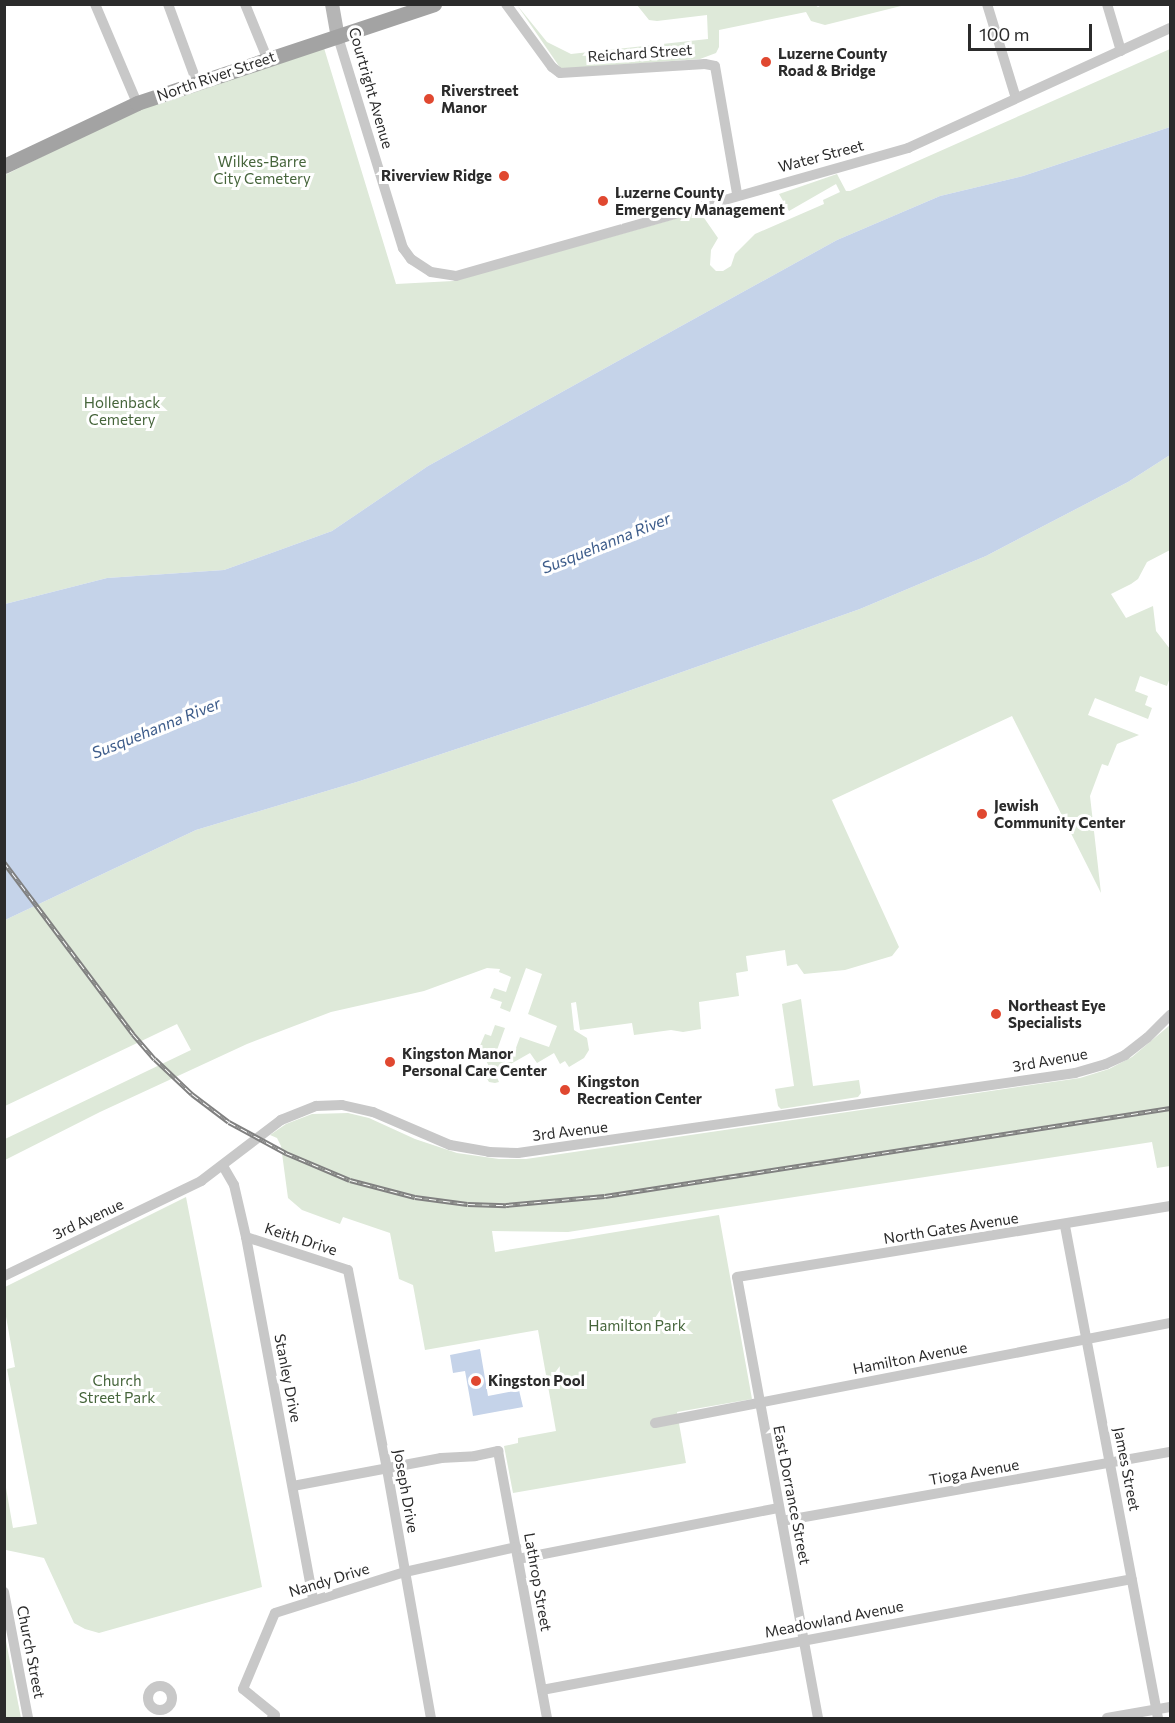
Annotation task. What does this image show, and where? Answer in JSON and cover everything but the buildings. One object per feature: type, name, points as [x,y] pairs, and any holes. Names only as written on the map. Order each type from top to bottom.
[{"type":"main road","name":"Courtright Avenue","points":[[332,4],[338,37]]},
{"type":"main road","name":"North River Street","points":[[4,166],[137,103],[434,4]]},
{"type":"street","points":[[94,4],[137,103]]},
{"type":"street","points":[[168,4],[197,83]]},
{"type":"street","points":[[245,4],[267,58]]},
{"type":"street","name":"Reichard Street","points":[[506,4],[552,67],[560,73],[705,64],[715,66],[737,194]]},
{"type":"street","points":[[987,4],[1016,98]]},
{"type":"street","points":[[1107,4],[1121,51]]},
{"type":"street","name":"Water Street","points":[[431,272],[444,276],[469,274],[737,194],[908,148],[1170,28]]},
{"type":"street","name":"Courtright Avenue","points":[[338,37],[398,236],[411,259],[431,272]]},
{"type":"street","name":"3rd Avenue","points":[[4,1276],[187,1188],[223,1166],[281,1120],[316,1106],[342,1105],[374,1112],[422,1135],[456,1146],[518,1153],[1075,1073],[1106,1064],[1125,1055],[1148,1038],[1170,1015]]},
{"type":"street","name":"Stanley Drive","points":[[223,1166],[234,1185],[246,1237],[313,1600]]},
{"type":"street","name":"North Gates Avenue","points":[[737,1277],[1065,1226],[1170,1206]]},
{"type":"street","name":"James Street","points":[[1065,1226],[1157,1714]]},
{"type":"street","name":"Keith Drive","points":[[246,1237],[348,1270]]},
{"type":"street","name":"Joseph Drive","points":[[348,1270],[387,1468],[431,1719]]},
{"type":"street","name":"East Dorrance Street","points":[[737,1277],[758,1402],[818,1719]]},
{"type":"street","name":"Hamilton Avenue","points":[[655,1423],[1170,1323]]},
{"type":"street","name":"Lathrop Street","points":[[387,1468],[498,1451],[547,1719]]},
{"type":"street","name":"Tioga Avenue","points":[[782,1521],[1170,1452]]},
{"type":"street","points":[[293,1486],[387,1468]]},
{"type":"street","points":[[518,1559],[779,1508]]},
{"type":"street","name":"Nandy Drive","points":[[276,1717],[243,1689],[275,1613],[405,1572],[516,1547]]},
{"type":"street","name":"Meadowland Avenue","points":[[542,1690],[1132,1579]]},
{"type":"street","name":"Church Street","points":[[4,1592],[28,1719]]},
{"type":"street","points":[[1107,1719],[1157,1714],[1170,1707]]},
{"type":"green space","points":[[813,4],[818,7],[824,4],[905,5],[825,25],[811,21],[806,12],[719,30],[719,47],[716,53],[700,59],[561,69],[517,5],[547,42],[571,54],[708,39],[707,15],[649,20],[637,5]]},
{"type":"green space","points":[[324,48],[396,284],[453,281],[696,213],[702,215],[718,238],[711,250],[710,265],[716,271],[723,271],[731,266],[735,254],[755,234],[824,204],[823,200],[840,192],[836,184],[789,211],[779,194],[837,174],[846,191],[850,191],[1170,49],[1170,127],[1023,176],[940,196],[837,240],[428,466],[332,531],[224,570],[107,578],[5,604],[5,175],[139,108]]},
{"type":"green space","points":[[1170,455],[1170,550],[1147,562],[1138,579],[1111,594],[1126,618],[1153,606],[1156,631],[1170,649],[1170,677],[1167,686],[1140,676],[1135,691],[1148,696],[1145,705],[1152,708],[1148,719],[1095,698],[1088,715],[1139,735],[1117,744],[1108,766],[1102,764],[1090,796],[1101,893],[1012,716],[832,800],[899,947],[892,956],[845,970],[804,974],[797,964],[787,966],[785,950],[746,956],[748,971],[736,973],[739,996],[699,1002],[701,1029],[683,1032],[671,1030],[634,1035],[632,1023],[580,1030],[576,1002],[571,1003],[574,1030],[587,1038],[589,1050],[584,1058],[569,1067],[565,1061],[560,1064],[554,1053],[537,1063],[530,1053],[495,1073],[499,1082],[495,1083],[489,1082],[483,1072],[490,1068],[479,1048],[485,1034],[491,1036],[495,1025],[505,1028],[497,1050],[513,1056],[520,1037],[549,1047],[557,1026],[528,1014],[542,974],[526,968],[510,1012],[500,1008],[502,1002],[490,998],[494,988],[506,992],[511,977],[499,972],[500,969],[487,968],[424,991],[331,1012],[247,1044],[100,1112],[5,1160],[5,1139],[191,1050],[177,1024],[5,1106],[5,920],[196,830],[360,781],[586,706],[860,609],[986,556],[1128,482]]},
{"type":"green space","points":[[801,999],[813,1086],[859,1080],[861,1093],[858,1097],[781,1109],[778,1106],[775,1089],[794,1086],[782,1004]]},
{"type":"green space","name":"Hamilton Park","points":[[1170,1025],[1170,1166],[1157,1168],[1152,1142],[568,1232],[492,1231],[495,1252],[719,1215],[752,1399],[677,1412],[686,1463],[513,1493],[504,1446],[518,1443],[518,1438],[556,1431],[538,1330],[425,1350],[413,1285],[399,1279],[390,1233],[343,1217],[340,1224],[302,1210],[288,1198],[281,1146],[277,1138],[270,1135],[286,1124],[312,1114],[348,1113],[369,1118],[415,1139],[457,1153],[499,1159],[526,1159],[1080,1078],[1109,1069],[1132,1057]]},
{"type":"green space","name":"Church Street Park","points":[[186,1197],[262,1587],[99,1633],[74,1623],[44,1558],[6,1550],[5,1482],[13,1528],[37,1524],[7,1369],[15,1367],[5,1311],[5,1287]]},
{"type":"green space","points":[[5,1636],[21,1718],[5,1718]]},
{"type":"water","name":"Susquehanna River","points":[[1170,127],[1170,455],[1128,482],[986,556],[860,609],[586,706],[360,781],[196,830],[5,920],[5,604],[107,578],[224,570],[332,531],[428,466],[837,240],[940,196],[1023,176]]},
{"type":"water","name":"Kingston Pool","points":[[480,1349],[488,1396],[519,1390],[523,1407],[473,1416],[465,1371],[453,1373],[450,1355]]},
{"type":"railway","points":[[4,862],[133,1034],[155,1059],[192,1094],[229,1122],[286,1153],[350,1180],[415,1197],[468,1204],[506,1205],[605,1196],[1170,1108]]},
{"type":"place","name":"Luzerne County Road & Bridge","points":[[766,62]]},
{"type":"place","name":"Riverstreet Manor","points":[[429,99]]},
{"type":"place","name":"Riverview Ridge","points":[[504,176]]},
{"type":"place","name":"Luzerne County Emergency Management","points":[[603,201]]},
{"type":"place","name":"Jewish Community Center","points":[[982,814]]},
{"type":"place","name":"Northeast Eye Specialists","points":[[996,1014]]},
{"type":"place","name":"Kingston Manor Personal Care Center","points":[[390,1062]]},
{"type":"place","name":"Kingston Recreation Center","points":[[565,1090]]},
{"type":"place","name":"Kingston Pool","points":[[476,1381]]},
{"type":"park label","name":"Wilkes-Barre City Cemetery","points":[[262,170]]},
{"type":"park label","name":"Hollenback Cemetery","points":[[122,410]]}]
